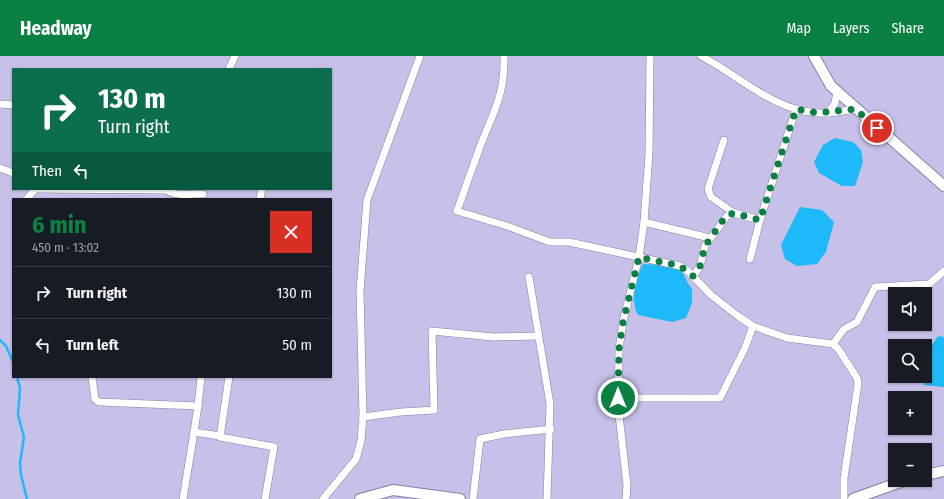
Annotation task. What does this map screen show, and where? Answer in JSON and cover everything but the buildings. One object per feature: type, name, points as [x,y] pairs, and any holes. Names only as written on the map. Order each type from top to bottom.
[{"type":"street","points":[[229,68],[235,56]]},
{"type":"street","points":[[323,499],[356,459],[360,441],[363,417],[360,291],[366,206],[420,56]]},
{"type":"street","points":[[504,56],[502,89],[496,112],[482,143],[457,211],[507,226],[550,242],[569,242],[680,266],[693,276],[711,295],[753,326],[787,338],[833,344],[843,355],[858,384],[844,478],[844,499]]},
{"type":"street","points":[[626,499],[626,478],[618,398],[619,349],[623,322],[639,257],[644,222],[649,154],[650,56]]},
{"type":"street","points":[[701,56],[713,59],[764,95],[796,109],[817,113],[855,109]]},
{"type":"street","points":[[814,56],[830,86],[944,186]]},
{"type":"street","points":[[828,113],[835,103],[836,92]]},
{"type":"street","points":[[0,104],[12,105]]},
{"type":"street","points":[[750,258],[760,220],[796,109]]},
{"type":"street","points":[[724,140],[708,189],[711,197],[734,213],[760,220]]},
{"type":"street","points":[[0,168],[12,173]]},
{"type":"street","points":[[166,190],[171,193],[179,194],[203,194]]},
{"type":"street","points":[[693,276],[700,266],[705,246],[710,238],[726,216],[734,213]]},
{"type":"street","points":[[644,222],[710,238]]},
{"type":"street","points":[[833,344],[844,329],[857,322],[876,287],[929,284],[944,271]]},
{"type":"street","points":[[529,277],[550,404],[551,429],[546,499]]},
{"type":"street","points":[[618,398],[720,398],[745,348],[753,326]]},
{"type":"street","points":[[363,417],[401,412],[434,410],[432,331],[493,337],[538,336]]},
{"type":"street","points":[[92,378],[95,399],[99,402],[198,406]]},
{"type":"street","points":[[183,499],[198,406],[201,378]]},
{"type":"street","points":[[220,436],[229,378]]},
{"type":"street","points":[[472,499],[480,439],[504,434],[551,429]]},
{"type":"street","points":[[194,432],[274,447],[265,499]]},
{"type":"street","points":[[932,474],[944,471]]},
{"type":"street","points":[[853,499],[888,486]]},
{"type":"street","points":[[360,499],[393,490],[460,499]]},
{"type":"water","points":[[835,138],[853,142],[861,150],[863,162],[855,186],[842,186],[819,173],[814,162],[823,145]]},
{"type":"water","points":[[800,207],[822,210],[834,222],[826,252],[817,264],[797,266],[785,259],[781,245]]},
{"type":"water","points":[[643,264],[670,266],[680,270],[683,273],[692,289],[692,303],[686,318],[672,322],[638,315],[634,303],[634,296],[638,276]]},
{"type":"water","points":[[938,336],[944,337],[944,387],[924,385],[924,383],[932,383],[932,345]]},
{"type":"waterway","points":[[0,340],[6,346],[12,360]]},
{"type":"waterway","points":[[17,378],[20,388],[18,415],[24,437],[20,463],[21,475],[27,499]]},
{"type":"route","points":[[618,398],[619,349],[623,322],[639,257],[665,261],[680,266],[693,276],[700,266],[705,246],[726,216],[734,213],[760,220],[796,109],[817,113],[855,109],[877,128]]}]
